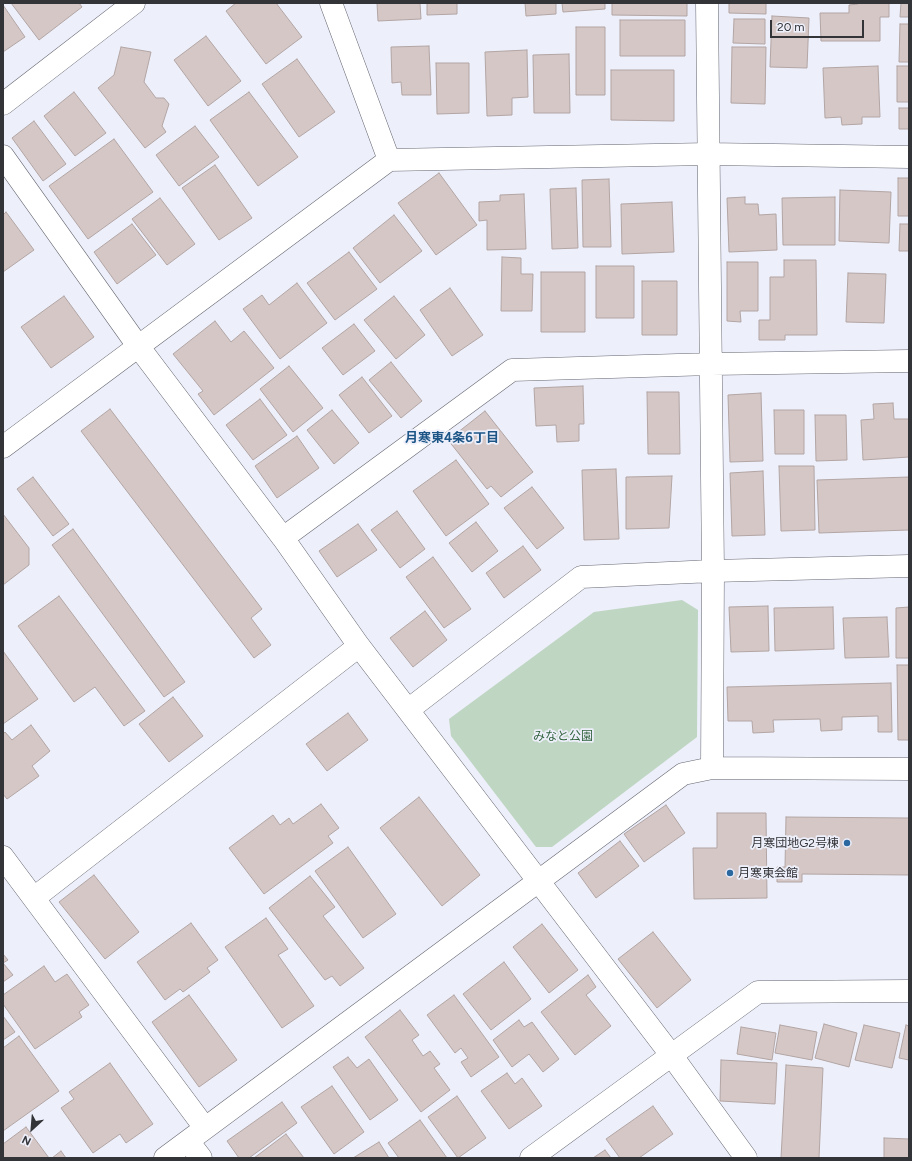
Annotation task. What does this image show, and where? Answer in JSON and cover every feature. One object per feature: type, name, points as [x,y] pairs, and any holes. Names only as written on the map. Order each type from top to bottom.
[{"type":"street","points":[[331,3],[390,160]]},
{"type":"street","points":[[707,3],[713,571],[712,768]]},
{"type":"street","points":[[3,104],[128,5]]},
{"type":"street","points":[[3,447],[390,160],[708,154],[909,157]]},
{"type":"street","points":[[3,156],[138,346],[283,538],[359,646],[672,1056],[746,1158]]},
{"type":"street","points":[[283,538],[512,370],[711,364],[909,361]]},
{"type":"street","points":[[408,710],[581,577],[713,571],[909,566]]},
{"type":"street","points":[[34,898],[359,646]]},
{"type":"street","points":[[166,1158],[198,1142],[538,881],[682,774],[712,768],[909,769]]},
{"type":"street","points":[[3,857],[34,898],[198,1142]]},
{"type":"street","points":[[531,1158],[758,992],[909,991]]},
{"type":"green space","name":"みなと公園","points":[[682,600],[698,610],[697,737],[552,847],[536,847],[451,736],[449,719],[594,612]]},
{"type":"building","points":[[11,3],[79,3],[82,7],[39,40]]},
{"type":"building","points":[[236,3],[276,3],[302,37],[266,64],[226,11]]},
{"type":"building","points":[[377,3],[420,3],[421,19],[378,21]]},
{"type":"building","points":[[427,3],[457,3],[457,14],[427,15]]},
{"type":"building","points":[[525,3],[556,3],[556,14],[526,16]]},
{"type":"building","points":[[562,3],[605,3],[605,9],[563,12]]},
{"type":"building","points":[[612,3],[687,3],[687,16],[612,15]]},
{"type":"building","points":[[729,3],[766,3],[766,14],[729,13]]},
{"type":"building","points":[[858,3],[889,3],[889,17],[880,17],[880,41],[821,41],[820,13],[849,13],[849,5]]},
{"type":"building","points":[[901,3],[909,3],[909,17],[900,17]]},
{"type":"building","points":[[3,5],[25,37],[3,52]]},
{"type":"building","points":[[772,16],[809,18],[807,68],[770,67]]},
{"type":"building","points":[[734,19],[765,19],[765,44],[733,43]]},
{"type":"building","points":[[620,20],[685,20],[685,56],[620,56]]},
{"type":"building","points":[[900,24],[909,24],[909,62],[899,62]]},
{"type":"building","points":[[576,27],[605,27],[605,95],[576,95]]},
{"type":"building","points":[[206,36],[241,81],[208,106],[174,60]]},
{"type":"building","points":[[429,46],[431,95],[402,95],[401,82],[392,83],[391,47]]},
{"type":"building","points":[[121,47],[151,52],[144,82],[156,98],[164,98],[169,104],[162,126],[166,132],[145,148],[98,88],[114,75]]},
{"type":"building","points":[[732,47],[766,47],[765,104],[731,103]]},
{"type":"building","points":[[527,50],[528,97],[512,98],[512,115],[487,116],[485,52]]},
{"type":"building","points":[[569,54],[570,113],[534,113],[533,55]]},
{"type":"building","points":[[297,59],[335,112],[299,137],[262,84]]},
{"type":"building","points":[[436,63],[469,63],[469,113],[437,114]]},
{"type":"building","points":[[878,66],[880,117],[862,117],[862,124],[842,125],[841,117],[825,118],[823,68]]},
{"type":"building","points":[[897,66],[909,66],[909,102],[897,102]]},
{"type":"building","points":[[611,70],[674,70],[674,121],[611,120]]},
{"type":"building","points":[[74,92],[106,133],[75,156],[44,116]]},
{"type":"building","points":[[249,92],[298,157],[258,186],[210,120]]},
{"type":"building","points":[[899,108],[909,108],[909,129],[899,129]]},
{"type":"building","points":[[34,121],[66,164],[43,181],[12,138]]},
{"type":"building","points":[[195,126],[219,157],[179,186],[156,155]]},
{"type":"building","points":[[114,139],[153,192],[88,239],[49,186]]},
{"type":"building","points":[[215,165],[252,218],[219,240],[182,188]]},
{"type":"building","points":[[439,173],[477,225],[436,255],[398,203]]},
{"type":"building","points":[[898,178],[909,178],[909,216],[898,216]]},
{"type":"building","points":[[609,179],[611,247],[583,247],[582,180]]},
{"type":"building","points":[[576,188],[578,248],[552,249],[550,189]]},
{"type":"building","points":[[840,190],[891,192],[889,243],[839,241]]},
{"type":"building","points":[[524,194],[526,249],[487,250],[487,220],[479,221],[479,202],[500,201],[500,195]]},
{"type":"building","points":[[745,197],[745,204],[758,204],[759,215],[776,214],[777,250],[729,252],[727,198]]},
{"type":"building","points":[[835,197],[835,245],[783,245],[782,198]]},
{"type":"building","points":[[160,198],[195,244],[167,265],[132,219]]},
{"type":"building","points":[[672,202],[674,252],[622,254],[621,204]]},
{"type":"building","points":[[6,212],[34,250],[3,272],[3,215]]},
{"type":"building","points":[[394,215],[422,251],[380,283],[353,248]]},
{"type":"building","points":[[132,224],[156,255],[117,284],[94,252]]},
{"type":"building","points":[[900,224],[909,224],[909,251],[899,251]]},
{"type":"building","points":[[349,252],[377,289],[335,320],[307,283]]},
{"type":"building","points":[[502,257],[521,258],[521,274],[533,274],[532,311],[501,311]]},
{"type":"building","points":[[784,260],[816,260],[817,335],[785,335],[785,340],[759,340],[759,320],[770,320],[770,277],[784,277]]},
{"type":"building","points":[[727,262],[758,262],[758,311],[740,311],[741,322],[727,321]]},
{"type":"building","points":[[596,266],[634,266],[634,318],[596,318]]},
{"type":"building","points":[[541,272],[585,272],[585,332],[541,332]]},
{"type":"building","points":[[848,273],[886,274],[884,323],[846,322]]},
{"type":"building","points":[[642,281],[677,281],[677,335],[642,335]]},
{"type":"building","points":[[297,283],[327,323],[280,359],[243,309],[262,295],[269,305]]},
{"type":"building","points":[[450,288],[483,335],[452,356],[420,310]]},
{"type":"building","points":[[64,296],[94,337],[51,368],[21,327]]},
{"type":"building","points":[[394,296],[425,335],[396,359],[364,320]]},
{"type":"building","points":[[215,321],[231,342],[244,331],[274,368],[214,415],[198,394],[203,391],[173,354]]},
{"type":"building","points":[[354,324],[375,351],[343,375],[322,348]]},
{"type":"building","points":[[391,362],[422,401],[401,418],[369,380]]},
{"type":"building","points":[[289,366],[323,408],[293,432],[260,389]]},
{"type":"building","points":[[362,377],[392,416],[369,433],[339,395]]},
{"type":"building","points":[[583,386],[584,424],[579,424],[579,441],[557,442],[556,425],[536,426],[534,388]]},
{"type":"building","points":[[647,392],[679,392],[680,454],[648,454]]},
{"type":"building","points":[[761,393],[763,461],[730,462],[728,395]]},
{"type":"building","points":[[260,399],[287,435],[253,460],[226,425]]},
{"type":"building","points":[[893,403],[894,419],[909,419],[909,457],[863,460],[861,420],[874,419],[873,404]]},
{"type":"building","points":[[110,409],[262,609],[251,618],[271,645],[254,658],[81,431]]},
{"type":"building","points":[[332,410],[359,443],[334,464],[307,430]]},
{"type":"building","points":[[774,410],[804,410],[804,454],[775,454]]},
{"type":"building","points":[[485,411],[533,472],[501,497],[491,486],[487,489],[448,440]]},
{"type":"building","points":[[815,415],[846,415],[847,460],[816,461]]},
{"type":"building","points":[[297,436],[319,468],[277,498],[255,466]]},
{"type":"building","points":[[456,460],[489,504],[446,536],[413,491]]},
{"type":"building","points":[[779,466],[814,466],[815,530],[781,531]]},
{"type":"building","points":[[616,469],[619,539],[584,540],[582,470]]},
{"type":"building","points":[[763,471],[765,535],[732,536],[730,473]]},
{"type":"building","points":[[672,476],[669,528],[626,529],[626,477]]},
{"type":"building","points":[[33,477],[69,524],[53,536],[17,489]]},
{"type":"building","points":[[909,477],[909,530],[819,533],[817,480]]},
{"type":"building","points":[[532,487],[564,528],[537,549],[504,508]]},
{"type":"building","points":[[397,511],[425,549],[400,568],[371,530]]},
{"type":"building","points":[[3,514],[29,548],[29,565],[3,585]]},
{"type":"building","points":[[476,522],[498,551],[472,572],[449,543]]},
{"type":"building","points":[[358,524],[377,550],[337,577],[319,551]]},
{"type":"building","points":[[73,529],[185,682],[164,697],[52,545]]},
{"type":"building","points":[[523,546],[541,570],[504,598],[486,573]]},
{"type":"building","points":[[433,557],[471,609],[444,628],[406,577]]},
{"type":"building","points":[[59,596],[145,711],[124,726],[95,687],[74,702],[18,626]]},
{"type":"building","points":[[768,606],[769,651],[731,652],[729,607]]},
{"type":"building","points":[[833,607],[834,649],[775,651],[774,608]]},
{"type":"building","points":[[909,607],[909,658],[896,658],[896,608]]},
{"type":"building","points":[[425,611],[447,640],[413,667],[390,638]]},
{"type":"building","points":[[887,617],[889,657],[845,658],[843,618]]},
{"type":"building","points":[[3,651],[38,699],[3,724]]},
{"type":"building","points":[[897,665],[909,665],[909,740],[898,740]]},
{"type":"building","points":[[891,683],[892,732],[878,732],[878,716],[842,717],[842,730],[821,731],[820,719],[773,720],[774,732],[753,733],[752,721],[728,721],[727,687]]},
{"type":"building","points":[[173,697],[203,736],[169,762],[139,724]]},
{"type":"building","points":[[348,713],[368,740],[327,771],[306,744]]},
{"type":"building","points":[[31,725],[50,751],[32,766],[39,776],[7,799],[3,794],[3,734],[5,732],[12,740]]},
{"type":"building","points":[[419,797],[480,875],[442,906],[380,828]]},
{"type":"building","points":[[321,804],[339,828],[328,836],[333,843],[264,894],[229,848],[273,815],[280,825],[289,818],[293,824]]},
{"type":"building","points":[[666,805],[685,833],[644,862],[624,834]]},
{"type":"building","name":"月寒東会館","points":[[717,813],[766,813],[767,898],[694,899],[693,848],[717,848]]},
{"type":"building","name":"月寒団地G2号棟","points":[[786,817],[909,818],[909,875],[802,874],[802,882],[777,882],[777,867],[785,867]]},
{"type":"building","points":[[620,841],[639,866],[596,898],[578,873]]},
{"type":"building","points":[[348,847],[396,914],[363,938],[315,871]]},
{"type":"building","points":[[94,875],[139,932],[105,959],[59,902]]},
{"type":"building","points":[[310,876],[335,907],[323,916],[364,968],[340,986],[332,976],[325,980],[269,908]]},
{"type":"building","points":[[266,918],[288,949],[278,955],[314,1006],[282,1028],[225,947]]},
{"type":"building","points":[[191,923],[218,960],[207,968],[210,972],[183,992],[180,989],[165,1000],[137,962]]},
{"type":"building","points":[[542,924],[578,970],[549,993],[513,947]]},
{"type":"building","points":[[653,932],[691,980],[657,1008],[618,959]]},
{"type":"building","points":[[3,954],[8,960],[3,963]]},
{"type":"building","points":[[504,962],[531,999],[491,1030],[463,994]]},
{"type":"building","points":[[3,963],[13,975],[3,982]]},
{"type":"building","points":[[44,966],[55,982],[67,974],[89,1005],[79,1012],[82,1017],[35,1049],[3,1004],[3,995]]},
{"type":"building","points":[[588,975],[596,987],[586,995],[611,1026],[575,1055],[541,1012]]},
{"type":"building","points":[[189,995],[237,1060],[199,1087],[152,1022]]},
{"type":"building","points":[[454,995],[499,1057],[471,1077],[461,1062],[468,1058],[461,1048],[455,1053],[427,1015]]},
{"type":"building","points":[[400,1010],[419,1035],[412,1040],[423,1056],[430,1051],[440,1064],[434,1068],[450,1090],[421,1112],[365,1037]]},
{"type":"building","points":[[3,1016],[15,1032],[3,1040]]},
{"type":"building","points":[[519,1020],[524,1027],[532,1022],[559,1059],[543,1072],[529,1054],[512,1067],[493,1040]]},
{"type":"building","points":[[824,1024],[857,1033],[849,1067],[815,1058]]},
{"type":"building","points":[[780,1025],[817,1032],[812,1060],[775,1053]]},
{"type":"building","points":[[864,1025],[900,1033],[892,1068],[855,1060]]},
{"type":"building","points":[[906,1025],[909,1026],[909,1060],[899,1058]]},
{"type":"building","points":[[741,1027],[776,1033],[772,1060],[737,1054]]},
{"type":"building","points":[[19,1036],[59,1091],[3,1131],[3,1048]]},
{"type":"building","points":[[348,1057],[357,1068],[369,1059],[398,1100],[370,1120],[333,1067]]},
{"type":"building","points":[[721,1060],[777,1063],[775,1104],[720,1101]]},
{"type":"building","points":[[110,1063],[153,1124],[126,1143],[120,1134],[93,1153],[61,1108],[74,1099],[69,1092]]},
{"type":"building","points":[[786,1065],[823,1068],[819,1158],[781,1158]]},
{"type":"building","points":[[507,1073],[515,1084],[522,1078],[542,1106],[509,1129],[481,1091]]},
{"type":"building","points":[[332,1086],[364,1132],[334,1154],[301,1107]]},
{"type":"building","points":[[457,1096],[486,1138],[458,1158],[428,1117]]},
{"type":"building","points":[[282,1102],[297,1123],[249,1158],[239,1158],[227,1141]]},
{"type":"building","points":[[653,1106],[673,1134],[639,1158],[620,1158],[606,1139]]},
{"type":"building","points":[[420,1120],[447,1158],[399,1158],[388,1143]]},
{"type":"building","points":[[26,1127],[49,1158],[3,1158],[3,1144]]},
{"type":"building","points":[[286,1134],[304,1158],[254,1158]]},
{"type":"building","points":[[884,1138],[909,1139],[909,1158],[884,1158]]},
{"type":"building","points":[[379,1142],[389,1158],[353,1158]]},
{"type":"building","points":[[605,1150],[611,1158],[593,1158]]},
{"type":"building","points":[[61,1151],[66,1158],[52,1158]]},
{"type":"place","name":"月寒団地G2号棟","points":[[847,843]]},
{"type":"place","name":"月寒東会館","points":[[730,873]]},
{"type":"district","name":"月寒東4条6丁目","points":[[452,438]]}]
